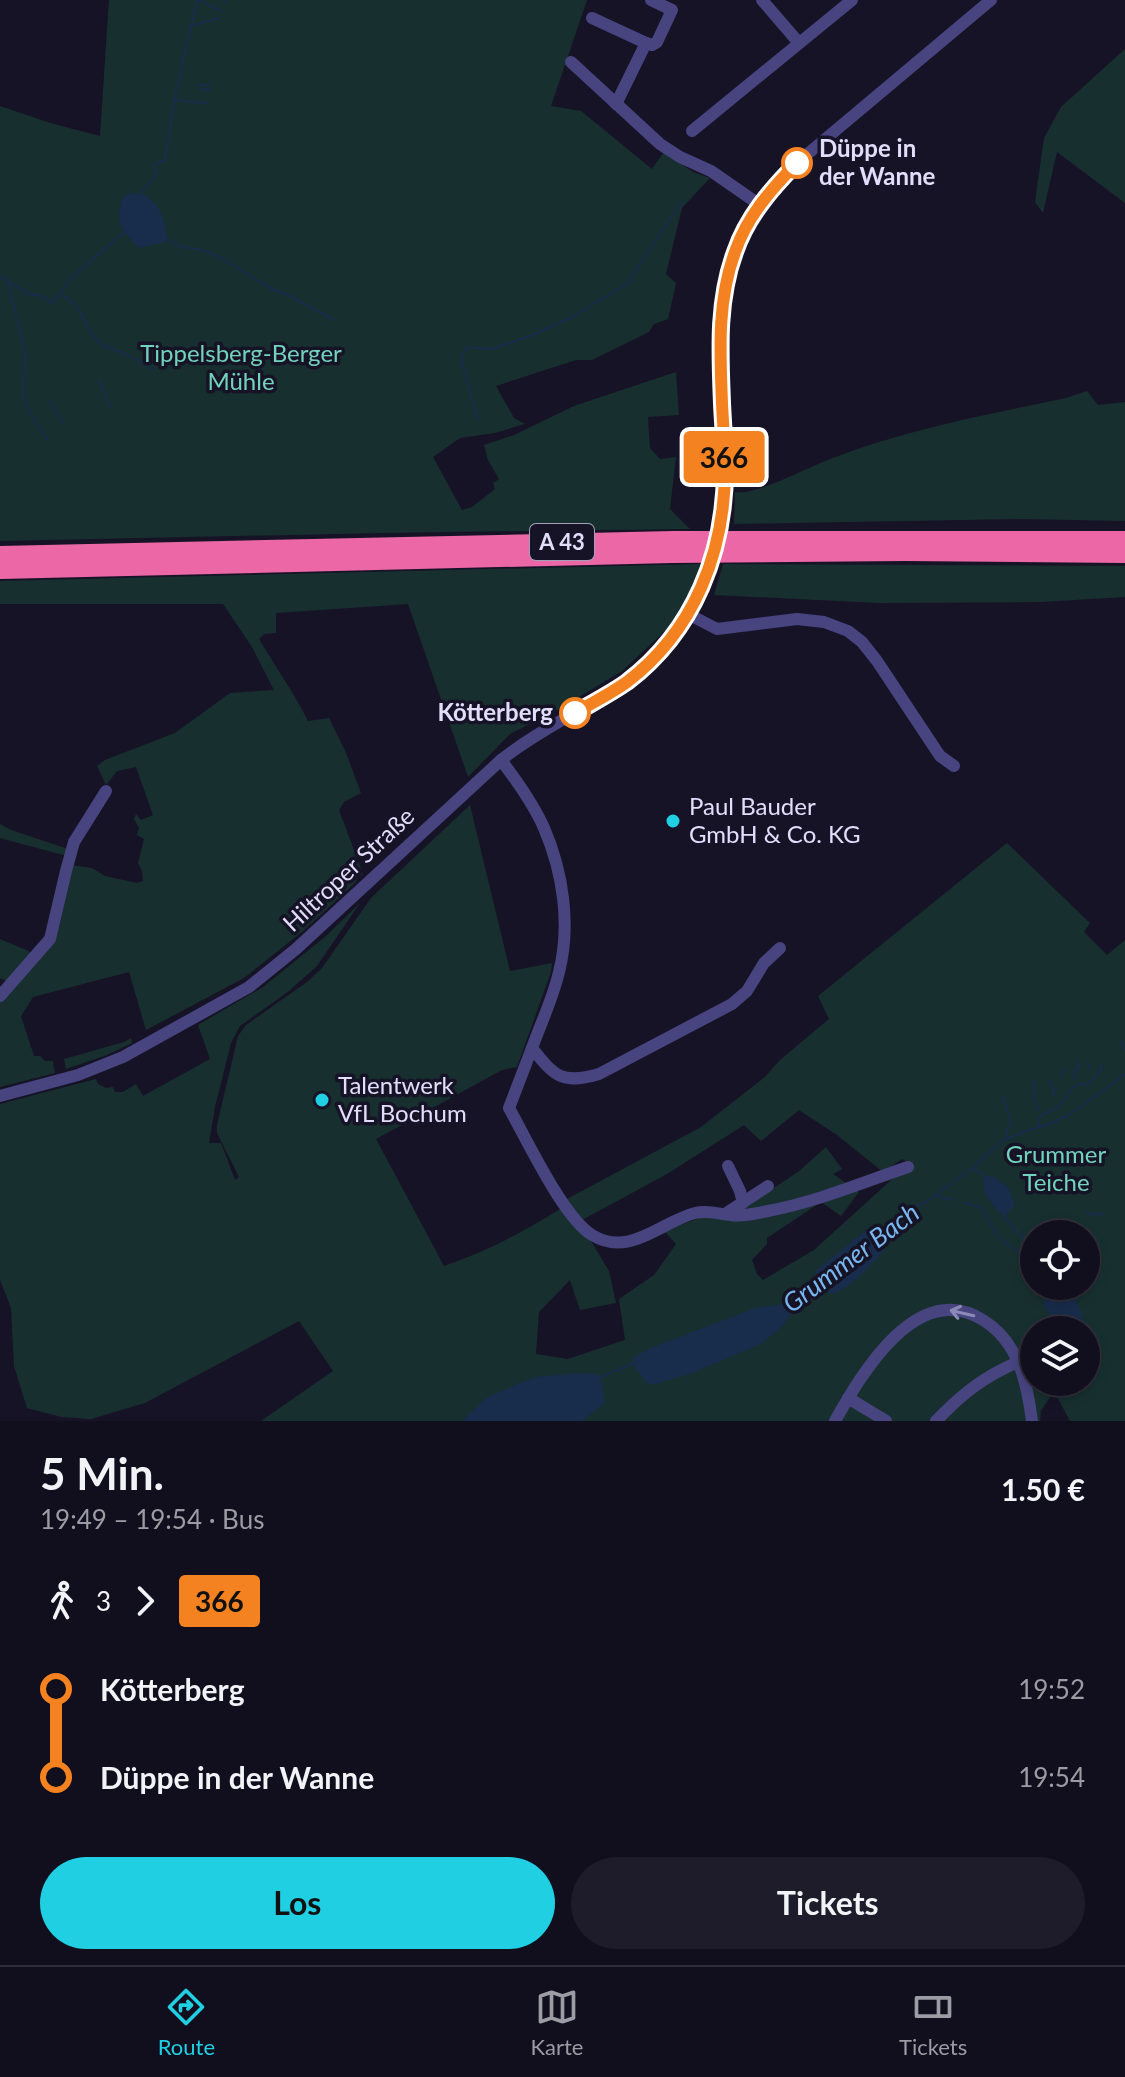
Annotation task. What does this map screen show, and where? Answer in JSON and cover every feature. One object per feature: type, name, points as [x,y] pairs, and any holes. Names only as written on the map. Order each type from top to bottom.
[{"type":"highway","name":"A 43","points":[[0,555],[674,540],[1125,540]]},
{"type":"highway","name":"A 43","points":[[0,570],[672,554],[1125,554]]},
{"type":"street","points":[[592,18],[652,45],[657,42],[672,10],[651,0]]},
{"type":"street","points":[[762,0],[799,43]]},
{"type":"street","points":[[692,131],[852,0]]},
{"type":"street","name":"Hiltroper Straße","points":[[0,1096],[78,1075],[123,1057],[249,987],[296,949],[501,760],[534,735],[628,681],[659,652],[688,614],[710,567],[720,527],[725,470],[720,365],[722,304],[735,250],[745,229],[777,183],[798,162],[991,0]]},
{"type":"street","points":[[616,104],[646,43]]},
{"type":"street","points":[[571,62],[669,150],[711,171],[760,205]]},
{"type":"street","points":[[688,614],[717,629],[797,619],[838,625],[868,648],[933,748],[954,766]]},
{"type":"street","points":[[501,760],[544,828],[562,884],[565,913],[563,958],[509,1108],[563,1205],[589,1234],[605,1241],[623,1243],[641,1239],[695,1213],[731,1212],[768,1186]]},
{"type":"street","points":[[0,996],[50,939],[74,842],[106,791]]},
{"type":"street","points":[[532,1048],[549,1070],[563,1077],[581,1079],[599,1074],[732,1004],[747,991],[764,963],[780,948]]},
{"type":"street","points":[[728,1166],[743,1203]]},
{"type":"street","points":[[725,1213],[750,1214],[784,1208],[908,1167]]},
{"type":"street","points":[[835,1421],[870,1364],[888,1343],[915,1322],[937,1311],[964,1311],[987,1322],[1013,1349],[1025,1383],[1032,1421]]},
{"type":"street","points":[[936,1421],[968,1390],[994,1372],[1018,1362]]},
{"type":"street","points":[[848,1398],[886,1421]]},
{"type":"green space","name":"Tippelsberg-Berger Mühle","points":[[109,0],[587,0],[551,106],[581,111],[652,169],[664,152],[693,172],[710,178],[682,208],[666,274],[676,283],[668,319],[654,324],[649,332],[592,360],[576,360],[496,386],[514,418],[525,424],[495,433],[460,438],[433,457],[462,510],[472,507],[495,489],[493,483],[499,479],[484,445],[514,435],[574,406],[676,372],[679,415],[648,417],[650,448],[660,459],[676,457],[670,509],[690,529],[0,541],[0,106],[100,136]]},
{"type":"green space","points":[[1125,49],[1125,203],[1057,152],[1043,213],[1035,202],[1044,138],[1061,107]]},
{"type":"green space","points":[[1087,391],[1098,405],[1125,402],[1125,521],[1024,519],[734,524],[735,492],[756,490],[833,458],[890,439]]},
{"type":"green space","points":[[700,564],[689,598],[665,631],[622,671],[510,734],[468,777],[408,604],[276,613],[276,633],[264,634],[259,639],[308,721],[329,718],[346,753],[361,793],[344,802],[339,810],[363,874],[303,931],[244,978],[146,1030],[129,972],[33,997],[21,1016],[34,1056],[53,1061],[55,1073],[0,1087],[0,999],[8,982],[0,978],[0,939],[33,953],[47,938],[70,865],[92,868],[105,876],[137,883],[143,881],[138,863],[144,839],[137,835],[139,828],[134,819],[136,814],[141,820],[153,815],[136,767],[117,771],[106,785],[97,766],[105,760],[175,733],[230,693],[274,690],[252,647],[223,604],[0,604],[0,581]]},
{"type":"green space","points":[[723,564],[1125,566],[1125,597],[1041,602],[879,603],[714,595]]},
{"type":"green space","name":"Grummer Teiche","points":[[470,805],[510,971],[552,963],[551,972],[517,1067],[502,1070],[376,1139],[444,1266],[504,1241],[560,1209],[588,1236],[609,1271],[616,1303],[580,1310],[570,1280],[539,1312],[536,1354],[568,1359],[625,1340],[619,1299],[654,1275],[676,1244],[664,1231],[702,1217],[736,1213],[798,1172],[826,1147],[842,1169],[833,1174],[859,1192],[841,1216],[821,1202],[767,1238],[767,1244],[752,1260],[763,1280],[814,1250],[910,1163],[902,1159],[883,1172],[837,1135],[799,1110],[761,1141],[744,1125],[667,1174],[582,1220],[567,1199],[701,1127],[765,1077],[780,1060],[829,1019],[818,996],[1007,843],[1090,923],[1084,932],[1107,955],[1125,940],[1125,1421],[1070,1421],[1057,1396],[1100,1396],[1100,1316],[1020,1316],[1020,1396],[1051,1396],[1041,1411],[1040,1421],[261,1421],[333,1371],[299,1321],[145,1403],[91,1419],[62,1417],[27,1408],[14,1366],[11,1308],[0,1280],[0,1104],[96,1079],[106,1088],[113,1087],[115,1092],[123,1092],[136,1084],[143,1096],[210,1059],[198,1025],[263,987],[326,936],[360,903],[317,966],[289,991],[240,1026],[231,1043],[209,1143],[221,1143],[235,1180],[239,1177],[217,1133],[217,1125],[238,1036],[246,1025],[322,968],[371,898]]},
{"type":"green space","points":[[0,824],[68,849],[67,856],[0,838]]},
{"type":"green space","points":[[131,1038],[132,1043],[107,1055],[66,1069],[64,1059]]},
{"type":"water","points":[[130,193],[146,197],[158,207],[166,230],[165,242],[139,248],[124,231],[119,219],[120,206],[123,197]]},
{"type":"water","points":[[992,1176],[1008,1187],[1015,1205],[1004,1217],[988,1199],[984,1189],[984,1177]]},
{"type":"water","points":[[871,1226],[884,1230],[890,1243],[854,1281],[830,1294],[815,1271]]},
{"type":"water","points":[[1044,1300],[1076,1300],[1082,1316],[1050,1316],[1043,1304]]},
{"type":"water","points":[[783,1304],[789,1309],[790,1316],[781,1328],[759,1345],[692,1373],[653,1385],[646,1382],[632,1363],[634,1357],[651,1348],[755,1308]]},
{"type":"water","points":[[579,1373],[600,1375],[605,1403],[582,1421],[462,1421],[486,1398],[518,1384],[536,1377]]},
{"type":"waterway","points":[[139,195],[157,173],[153,165],[165,160],[174,100],[197,0]]},
{"type":"waterway","points":[[198,0],[222,11]]},
{"type":"waterway","points":[[190,26],[220,18]]},
{"type":"waterway","points":[[198,85],[211,85]]},
{"type":"waterway","points":[[201,89],[210,90]]},
{"type":"waterway","points":[[174,100],[207,103]]},
{"type":"waterway","points":[[478,420],[461,360],[466,347],[491,349],[533,335],[574,316],[628,283],[681,202]]},
{"type":"waterway","points":[[0,276],[29,294],[42,296],[53,303],[71,278],[125,231]]},
{"type":"waterway","points":[[168,239],[180,247],[216,255],[270,288],[334,320]]},
{"type":"waterway","points":[[8,282],[25,353],[23,395],[31,416],[48,440]]},
{"type":"waterway","points":[[63,295],[77,307],[94,337],[104,346],[154,370]]},
{"type":"waterway","points":[[99,379],[110,407]]},
{"type":"waterway","points":[[50,402],[64,424]]},
{"type":"waterway","points":[[1119,1039],[1125,1050]]},
{"type":"waterway","points":[[1074,1078],[1078,1061]]},
{"type":"waterway","points":[[1088,1063],[1090,1069]]},
{"type":"waterway","points":[[1040,1127],[1042,1115],[1057,1108],[1075,1086],[1088,1084],[1101,1070],[1101,1065]]},
{"type":"waterway","points":[[1061,1076],[1063,1069]]},
{"type":"waterway","name":"Grummer Bach","points":[[886,1230],[912,1208],[970,1170],[1002,1141],[1069,1115],[1125,1074]]},
{"type":"waterway","points":[[1033,1081],[1039,1110]]},
{"type":"waterway","points":[[1049,1081],[1054,1096]]},
{"type":"waterway","points":[[1003,1097],[1011,1123],[1006,1130],[1008,1137]]},
{"type":"waterway","points":[[972,1170],[979,1171],[984,1177]]},
{"type":"waterway","points":[[936,1196],[954,1200]]},
{"type":"waterway","points":[[965,1203],[980,1207],[999,1238],[1020,1254]]},
{"type":"waterway","points":[[1086,1212],[1103,1215]]},
{"type":"waterway","points":[[1004,1217],[1020,1234]]},
{"type":"waterway","name":"Grummer Bach","points":[[786,1310],[824,1284]]},
{"type":"waterway","name":"Grummer Bach","points":[[599,1378],[634,1363]]},
{"type":"bus line","name":"366","points":[[575,713],[615,690],[644,667],[675,634],[703,585],[716,548],[724,496],[720,323],[725,287],[735,250],[745,229],[765,197],[797,163]]},
{"type":"place","name":"Düppe in der Wanne","points":[[797,163]]},
{"type":"place","name":"Kötterberg","points":[[575,713]]},
{"type":"place","name":"Paul Bauder GmbH & Co. KG","points":[[673,821]]},
{"type":"place","name":"Talentwerk VfL Bochum","points":[[322,1100]]}]
